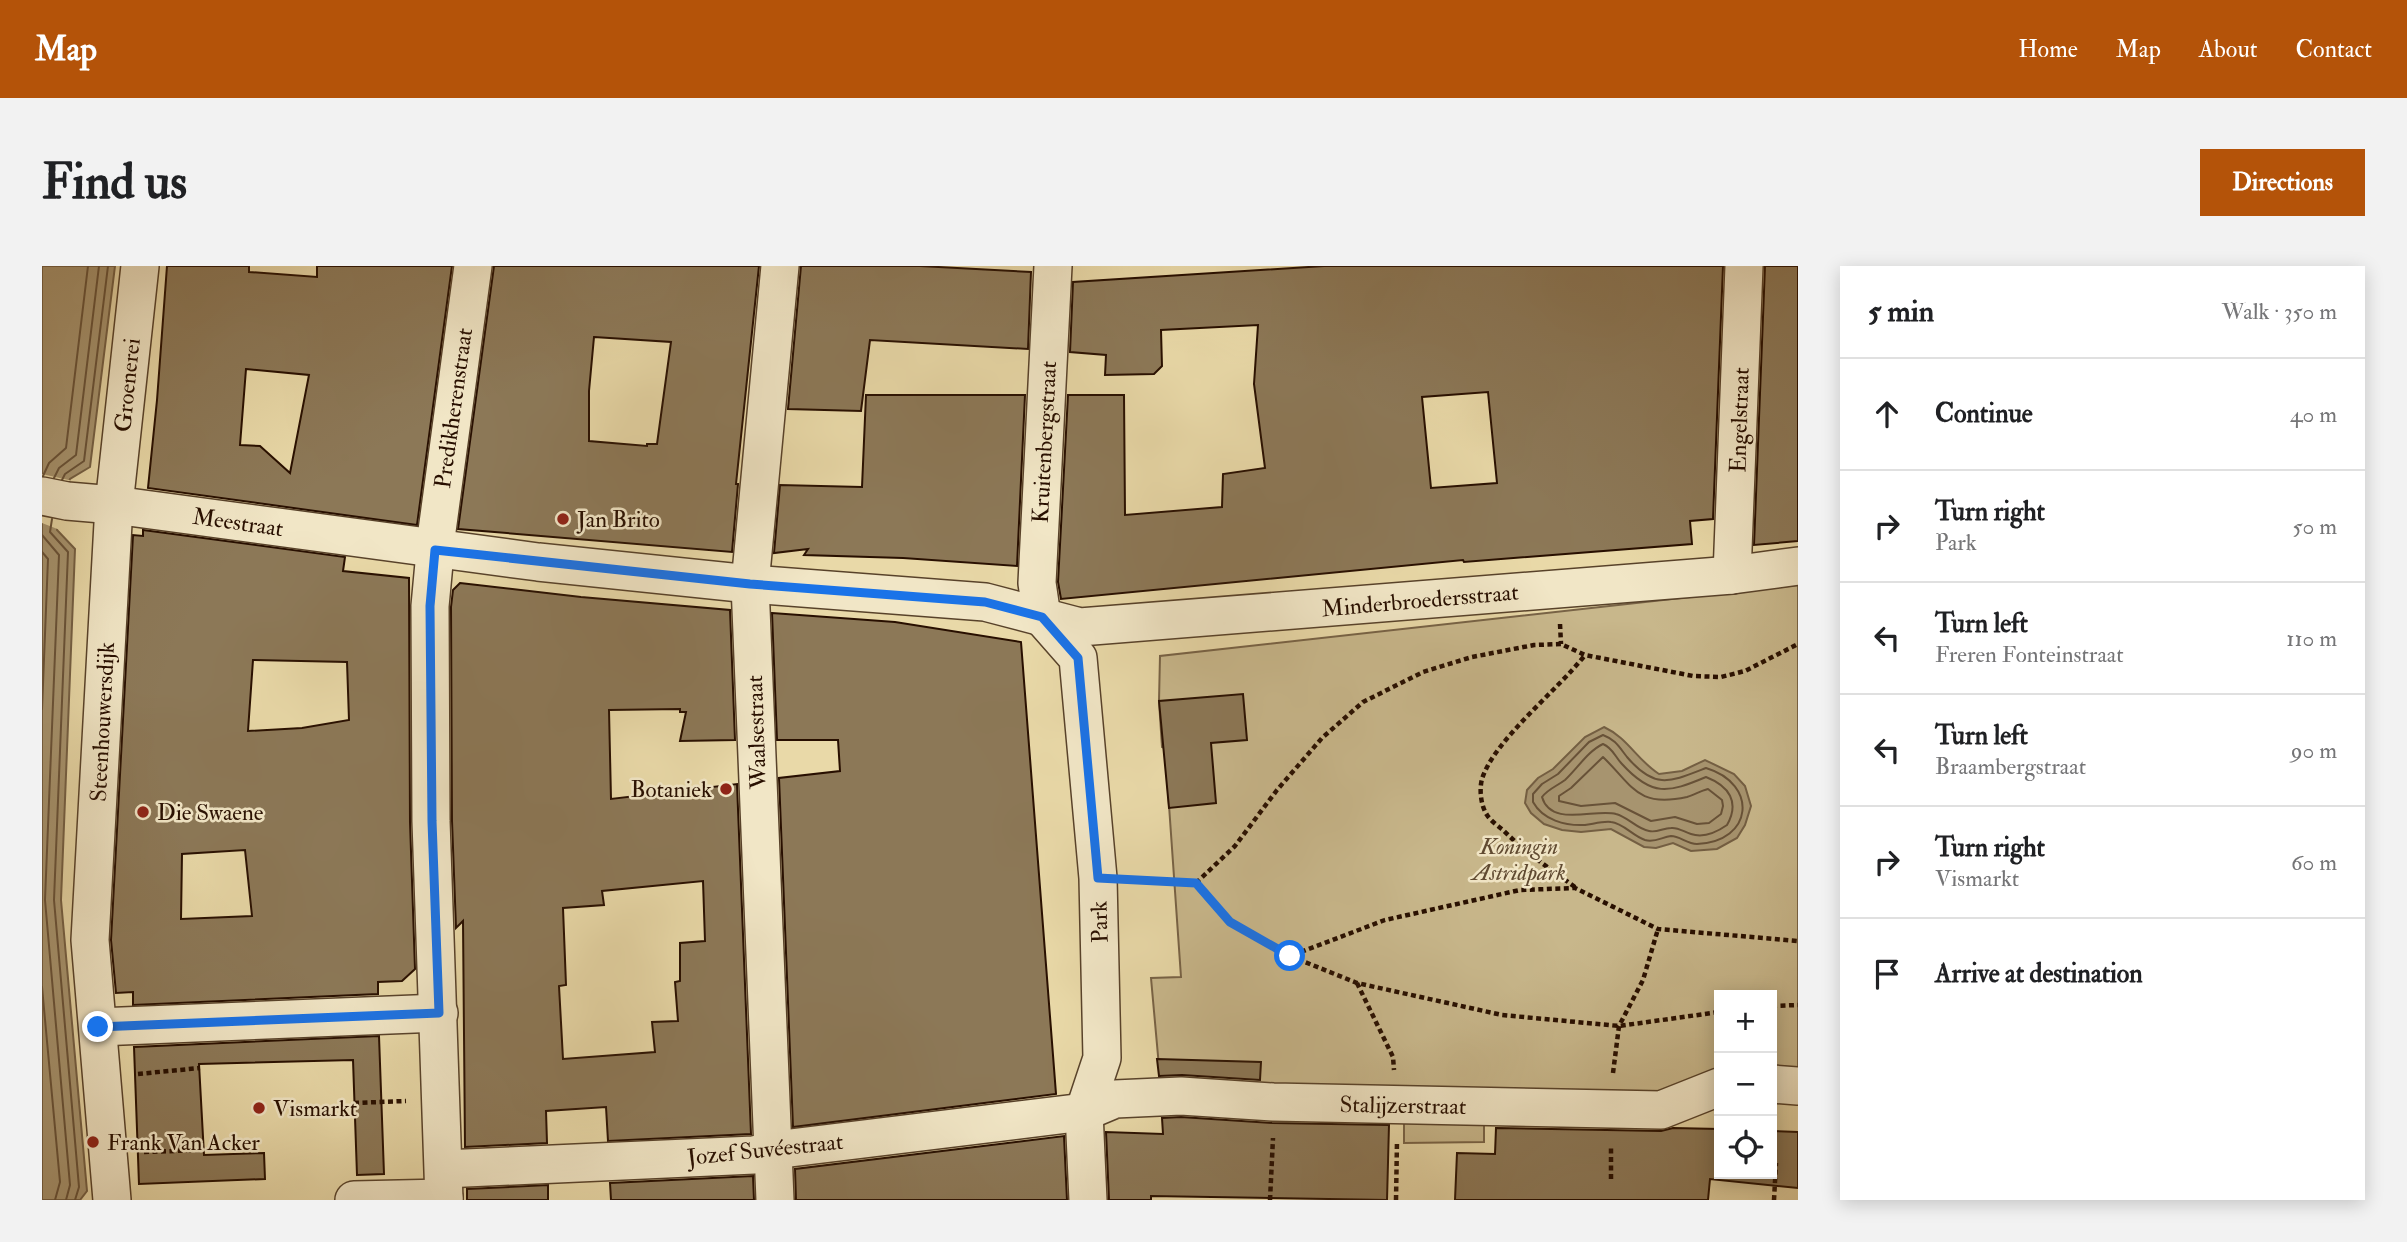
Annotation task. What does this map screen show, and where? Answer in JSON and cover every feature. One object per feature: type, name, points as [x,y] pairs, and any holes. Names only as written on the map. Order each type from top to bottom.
[{"type":"street","name":"Groenerei","points":[[114,505],[140,266]]},
{"type":"street","name":"Predikherenstraat","points":[[444,1189],[431,794],[430,606],[473,266]]},
{"type":"street","name":"Waalsestraat","points":[[775,1200],[750,584],[780,266]]},
{"type":"street","name":"Kruitenbergstraat","points":[[1042,617],[1037,583],[1053,266]]},
{"type":"street","name":"Engelstraat","points":[[1732,575],[1744,266]]},
{"type":"street","name":"Meestraat","points":[[55,499],[435,550],[750,584]]},
{"type":"street","name":"Steenhouwersdijk","points":[[98,1027],[90,940],[114,505]]},
{"type":"street","name":"Minderbroedersstraat","points":[[750,584],[985,602],[1080,627],[1732,575],[1798,566]]},
{"type":"street","name":"Park","points":[[1042,617],[1078,658],[1098,878],[1102,1058],[1084,1112]]},
{"type":"street","points":[[112,1200],[98,1027],[439,1013]]},
{"type":"street","points":[[1777,1084],[1798,1086]]},
{"type":"street","name":"Stalijzerstraat","points":[[1084,1112],[1115,1099],[1181,1096],[1273,1102],[1661,1110],[1714,1089]]},
{"type":"street","points":[[1084,1112],[1088,1200]]},
{"type":"street","name":"Jozef Suvéestraat","points":[[444,1189],[754,1155],[774,1150],[1084,1112]]},
{"type":"street","points":[[354,1200],[444,1189]]},
{"type":"path","points":[[1196,883],[1235,846],[1277,790],[1322,738],[1363,702],[1423,672],[1472,657],[1534,645],[1561,644],[1585,655],[1693,676],[1721,677],[1745,671],[1798,644]]},
{"type":"path","points":[[1585,655],[1492,759],[1481,781],[1481,799],[1487,816],[1516,844],[1575,888],[1658,929],[1798,941]]},
{"type":"path","points":[[1098,878],[1196,883],[1230,922],[1290,956],[1357,983],[1502,1015],[1619,1026],[1714,1013]]},
{"type":"path","points":[[1290,956],[1385,920],[1520,890],[1575,888]]},
{"type":"path","points":[[1609,1111],[1619,1026],[1643,980],[1658,929]]},
{"type":"path","points":[[1357,983],[1393,1057],[1398,1104],[1396,1200]]},
{"type":"path","points":[[1777,1006],[1798,1005]]},
{"type":"path","points":[[102,1075],[200,1068]]},
{"type":"path","points":[[354,1103],[442,1100]]},
{"type":"path","points":[[1270,1200],[1273,1102]]},
{"type":"path","points":[[108,1153],[204,1150]]},
{"type":"path","points":[[1774,1200],[1775,1179]]},
{"type":"green space","name":"Koningin Astridpark","points":[[1798,585],[1798,1076],[1777,1076],[1777,990],[1714,990],[1714,1081],[1677,1098],[1161,1089],[1151,978],[1181,977],[1165,748],[1162,747],[1160,656]]},
{"type":"green space","points":[[1484,1117],[1484,1142],[1404,1143],[1404,1118]]},
{"type":"water","points":[[42,266],[115,266],[90,467],[70,479],[57,530],[75,549],[61,900],[87,1191],[80,1200],[42,1200]]},
{"type":"water","points":[[1604,727],[1620,737],[1659,774],[1682,771],[1705,760],[1734,774],[1745,786],[1751,806],[1745,825],[1737,838],[1717,849],[1691,851],[1673,843],[1656,848],[1644,847],[1611,829],[1581,832],[1544,824],[1531,813],[1525,803],[1527,790],[1585,737]]},
{"type":"pier","points":[[42,474],[73,481],[60,530],[42,523]]},
{"type":"building","points":[[167,266],[249,266],[249,272],[317,277],[317,266],[452,266],[417,525],[148,488]],"holes":[[[246,369],[309,375],[290,473],[260,446],[240,445]]]},
{"type":"building","points":[[494,266],[759,266],[736,484],[732,552],[458,529]],"holes":[[[594,337],[671,342],[657,444],[647,446],[589,441],[589,391]]]},
{"type":"building","points":[[801,266],[920,266],[1031,272],[1028,349],[870,340],[861,411],[788,409]]},
{"type":"building","points":[[1324,266],[1723,266],[1713,519],[1690,521],[1692,544],[1463,560],[1061,599],[1058,582],[1068,395],[1124,395],[1125,515],[1222,507],[1223,474],[1265,468],[1254,384],[1258,325],[1161,330],[1162,366],[1154,374],[1105,375],[1106,355],[1070,352],[1073,282]],"holes":[[[1488,392],[1497,483],[1431,488],[1422,397]]]},
{"type":"building","points":[[1765,266],[1798,266],[1798,541],[1754,545]]},
{"type":"building","points":[[866,395],[1025,395],[1017,566],[903,558],[804,555],[808,549],[774,553],[780,485],[862,487]]},
{"type":"building","points":[[143,530],[345,557],[343,571],[409,578],[410,822],[415,969],[402,981],[378,982],[378,994],[133,1005],[133,992],[116,993],[111,940],[133,535],[143,536]],"holes":[[[253,660],[347,662],[349,720],[302,728],[248,731]],[[245,850],[252,916],[181,919],[182,854]]]},
{"type":"building","points":[[460,583],[730,610],[735,740],[680,741],[686,712],[680,712],[680,709],[609,710],[611,799],[737,784],[751,1134],[608,1141],[606,1107],[546,1111],[547,1143],[465,1147],[463,921],[456,928],[452,821],[453,590]],"holes":[[[703,881],[705,941],[680,943],[680,981],[675,982],[678,1021],[652,1022],[655,1052],[563,1059],[559,986],[566,985],[563,908],[604,905],[602,891]]]},
{"type":"building","points":[[772,613],[895,622],[1021,642],[1056,1094],[793,1127],[779,778],[840,771],[838,740],[777,740]]},
{"type":"building","points":[[1243,694],[1247,740],[1211,743],[1216,803],[1169,808],[1159,701]]},
{"type":"building","points":[[379,1036],[384,1174],[357,1175],[353,1060],[199,1064],[204,1155],[264,1153],[265,1179],[139,1184],[134,1047]]},
{"type":"building","points":[[1157,1059],[1261,1062],[1260,1080],[1159,1076]]},
{"type":"building","points":[[1162,1118],[1272,1123],[1389,1125],[1387,1200],[1151,1196],[1151,1200],[1109,1200],[1106,1132],[1163,1134]]},
{"type":"building","points":[[1496,1128],[1661,1131],[1673,1128],[1714,1129],[1714,1179],[1777,1179],[1777,1131],[1798,1132],[1798,1188],[1710,1179],[1708,1200],[1455,1200],[1457,1153],[1495,1154]]},
{"type":"building","points":[[1064,1136],[1067,1200],[796,1200],[795,1169]]},
{"type":"building","points":[[753,1176],[754,1200],[611,1200],[610,1183]]},
{"type":"building","points":[[548,1185],[548,1200],[467,1200],[467,1189]]},
{"type":"place","name":"Jan Brito","points":[[563,519]]},
{"type":"place","name":"Botaniek","points":[[726,789]]},
{"type":"place","name":"Die Swaene","points":[[143,812]]},
{"type":"place","name":"Vismarkt","points":[[259,1108]]},
{"type":"place","name":"Frank Van Acker","points":[[93,1142]]},
{"type":"route","points":[[98,1027],[439,1013],[432,821],[430,606],[435,550],[750,584],[985,602],[1042,617],[1078,658],[1098,878],[1196,883],[1230,922],[1290,956]]}]
